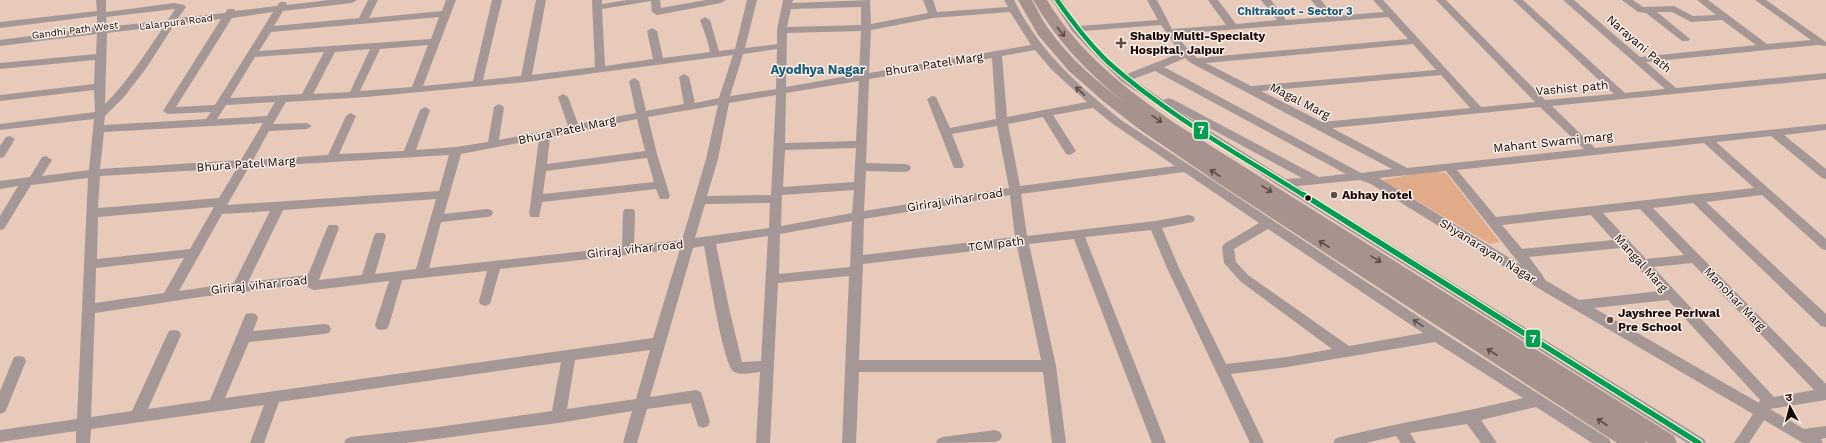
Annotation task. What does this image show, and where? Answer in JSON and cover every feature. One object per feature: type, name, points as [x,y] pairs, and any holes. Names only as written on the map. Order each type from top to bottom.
[{"type":"highway","points":[[1040,0],[1046,13],[1082,58],[1139,106],[1170,128],[1666,443]]},
{"type":"highway","points":[[1016,3],[1074,68],[1144,125],[1215,173],[1635,443]]},
{"type":"street","points":[[83,443],[94,173],[100,115],[99,86],[102,29],[101,0]]},
{"type":"street","points":[[210,122],[283,4],[316,0]]},
{"type":"street","name":"Lalarpura Road","points":[[0,43],[230,13],[283,4],[352,0]]},
{"type":"street","points":[[362,21],[372,0]]},
{"type":"street","points":[[416,89],[451,0]]},
{"type":"street","points":[[477,84],[497,0]]},
{"type":"street","points":[[526,79],[541,0]]},
{"type":"street","points":[[600,70],[597,4],[648,0]]},
{"type":"street","points":[[655,0],[657,12],[696,2],[721,0]]},
{"type":"street","points":[[630,443],[712,159],[724,100],[739,52],[752,0]]},
{"type":"street","points":[[928,0],[933,15]]},
{"type":"street","points":[[1057,0],[1075,29],[1095,50],[1148,96],[1283,183],[1699,443]]},
{"type":"street","points":[[1128,78],[1185,55],[1178,46],[1152,0]]},
{"type":"street","points":[[1213,0],[1233,27]]},
{"type":"street","points":[[1266,0],[1284,23]]},
{"type":"street","points":[[1316,0],[1332,19]]},
{"type":"street","points":[[1378,0],[1479,111]]},
{"type":"street","points":[[1442,0],[1543,104],[1592,151]]},
{"type":"street","points":[[1518,0],[1623,96]]},
{"type":"street","name":"Narayani Path","points":[[1568,0],[1675,92]]},
{"type":"street","points":[[1627,0],[1640,10],[1674,9],[1692,19],[1726,18]]},
{"type":"street","points":[[1702,0],[1764,47]]},
{"type":"street","points":[[1760,0],[1823,44]]},
{"type":"street","points":[[763,443],[780,147],[782,90],[781,46],[782,30],[788,3],[865,2],[866,28],[849,443]]},
{"type":"street","points":[[782,30],[866,28],[933,15],[1016,3],[1028,36],[1037,47],[1095,104],[1117,122],[1437,336],[1604,443]]},
{"type":"street","points":[[0,25],[180,6],[181,9],[120,95],[100,115],[0,127]]},
{"type":"street","points":[[1648,10],[1685,39]]},
{"type":"street","points":[[230,13],[168,111],[283,98],[354,94],[526,79],[781,46]]},
{"type":"street","points":[[268,29],[445,14]]},
{"type":"street","points":[[1170,32],[1391,14]]},
{"type":"street","points":[[705,20],[712,38],[715,55]]},
{"type":"street","points":[[1075,29],[1165,22]]},
{"type":"street","name":"Gandhi Path West","points":[[0,39],[102,29]]},
{"type":"street","points":[[652,31],[659,62]]},
{"type":"street","points":[[1195,61],[1416,41]]},
{"type":"street","points":[[252,54],[434,42]]},
{"type":"street","points":[[1637,60],[1764,47],[1823,44]]},
{"type":"street","points":[[354,94],[376,46]]},
{"type":"street","name":"Bhura Patel Marg","points":[[0,185],[94,173],[456,151],[545,135],[641,115],[863,75],[1037,47]]},
{"type":"street","points":[[306,97],[331,49]]},
{"type":"street","points":[[997,54],[1002,121],[1015,191],[1022,241],[1049,366],[1059,443]]},
{"type":"street","name":"Magal Marg","points":[[1185,55],[1404,171]]},
{"type":"street","points":[[0,66],[101,56]]},
{"type":"street","name":"Shyanarayan Nagar","points":[[1156,66],[1358,176],[1375,181],[1548,288],[1762,407],[1816,443]]},
{"type":"street","points":[[1249,89],[1443,72]]},
{"type":"street","name":"Vashist path","points":[[1320,126],[1826,76]]},
{"type":"street","points":[[684,77],[690,106]]},
{"type":"street","points":[[1128,78],[1318,181]]},
{"type":"street","points":[[537,199],[663,191],[651,154],[634,81]]},
{"type":"street","points":[[0,98],[99,86]]},
{"type":"street","points":[[563,97],[574,128]]},
{"type":"street","points":[[169,296],[283,98]]},
{"type":"street","points":[[932,99],[958,165]]},
{"type":"street","points":[[946,132],[1095,104]]},
{"type":"street","points":[[493,145],[499,107]]},
{"type":"street","points":[[409,153],[425,110]]},
{"type":"street","points":[[1046,113],[1070,151]]},
{"type":"street","points":[[332,158],[351,116]]},
{"type":"street","points":[[98,129],[210,122],[269,123],[306,126]]},
{"type":"street","name":"Mahant Swami marg","points":[[1283,183],[1318,181],[1826,127]]},
{"type":"street","points":[[1773,132],[1826,175]]},
{"type":"street","points":[[535,214],[545,135]]},
{"type":"street","points":[[0,154],[10,139]]},
{"type":"street","points":[[1706,140],[1826,246]]},
{"type":"street","points":[[780,147],[861,144]]},
{"type":"street","points":[[421,273],[442,195],[456,151]]},
{"type":"street","points":[[542,168],[651,154]]},
{"type":"street","points":[[0,226],[46,160]]},
{"type":"street","points":[[1448,166],[1518,254],[1548,288]]},
{"type":"street","points":[[860,167],[905,168]]},
{"type":"street","name":"Giriraj vihar road","points":[[88,309],[239,286],[313,278],[312,282],[314,285],[687,244],[775,231],[1015,191],[1186,168]]},
{"type":"street","points":[[700,200],[777,195],[859,186]]},
{"type":"street","points":[[1493,222],[1764,191]]},
{"type":"street","points":[[92,213],[221,206],[278,207],[442,195]]},
{"type":"street","points":[[1696,199],[1826,322]]},
{"type":"street","name":"Manohar Marg","points":[[1643,205],[1826,393]]},
{"type":"street","points":[[239,286],[278,207]]},
{"type":"street","name":"Mangal Marg","points":[[1594,211],[1671,295],[1762,407]]},
{"type":"street","points":[[628,250],[629,212]]},
{"type":"street","points":[[436,219],[487,213]]},
{"type":"street","name":"TCM path","points":[[772,279],[1022,241],[1155,225],[1189,219]]},
{"type":"street","points":[[1269,224],[1228,247],[1230,263],[1244,278],[1347,352]]},
{"type":"street","points":[[1155,225],[1173,268],[1256,443]]},
{"type":"street","points":[[313,278],[333,228]]},
{"type":"street","points":[[1078,234],[1159,443]]},
{"type":"street","points":[[367,279],[380,236]]},
{"type":"street","points":[[709,240],[726,329],[733,351],[735,364],[739,368],[768,366]]},
{"type":"street","points":[[1518,254],[1623,243]]},
{"type":"street","points":[[90,264],[194,253]]},
{"type":"street","points":[[1641,264],[1694,258]]},
{"type":"street","points":[[485,301],[495,264]]},
{"type":"street","points":[[382,325],[397,276]]},
{"type":"street","points":[[1578,305],[1671,295]]},
{"type":"street","points":[[215,406],[251,318]]},
{"type":"street","points":[[244,337],[324,329]]},
{"type":"street","points":[[137,417],[174,335]]},
{"type":"street","points":[[1221,370],[1347,352],[1437,336]]},
{"type":"street","points":[[0,436],[659,343]]},
{"type":"street","points":[[558,417],[569,356]]},
{"type":"street","points":[[0,408],[19,361]]},
{"type":"street","points":[[852,366],[1049,366]]},
{"type":"street","points":[[1741,443],[1762,407],[1826,393]]},
{"type":"street","points":[[351,443],[430,438],[696,396],[703,422]]},
{"type":"street","points":[[257,443],[274,398]]},
{"type":"street","points":[[1340,443],[1399,428],[1470,417],[1539,400]]},
{"type":"street","points":[[1470,417],[1490,443]]},
{"type":"street","points":[[1399,428],[1409,443]]},
{"type":"street","points":[[1803,435],[1826,432]]},
{"type":"street","points":[[943,443],[967,442],[995,436]]},
{"type":"shaded area","points":[[1430,171],[1446,173],[1500,242],[1490,244],[1382,180]]},
{"type":"transit line","name":"7","points":[[1057,0],[1090,44],[1128,79],[1169,109],[1338,217],[1699,443]]},
{"type":"place","name":"Shalby Multi-Specialty Hospital, Jaipur","points":[[1121,43]]},
{"type":"place","name":"Abhay hotel","points":[[1334,195]]},
{"type":"place","name":"Jayshree Periwal Pre School","points":[[1610,320]]},
{"type":"district","name":"Chitrakoot - Sector 3","points":[[1295,11]]},
{"type":"district","name":"Ayodhya Nagar","points":[[818,69]]}]
